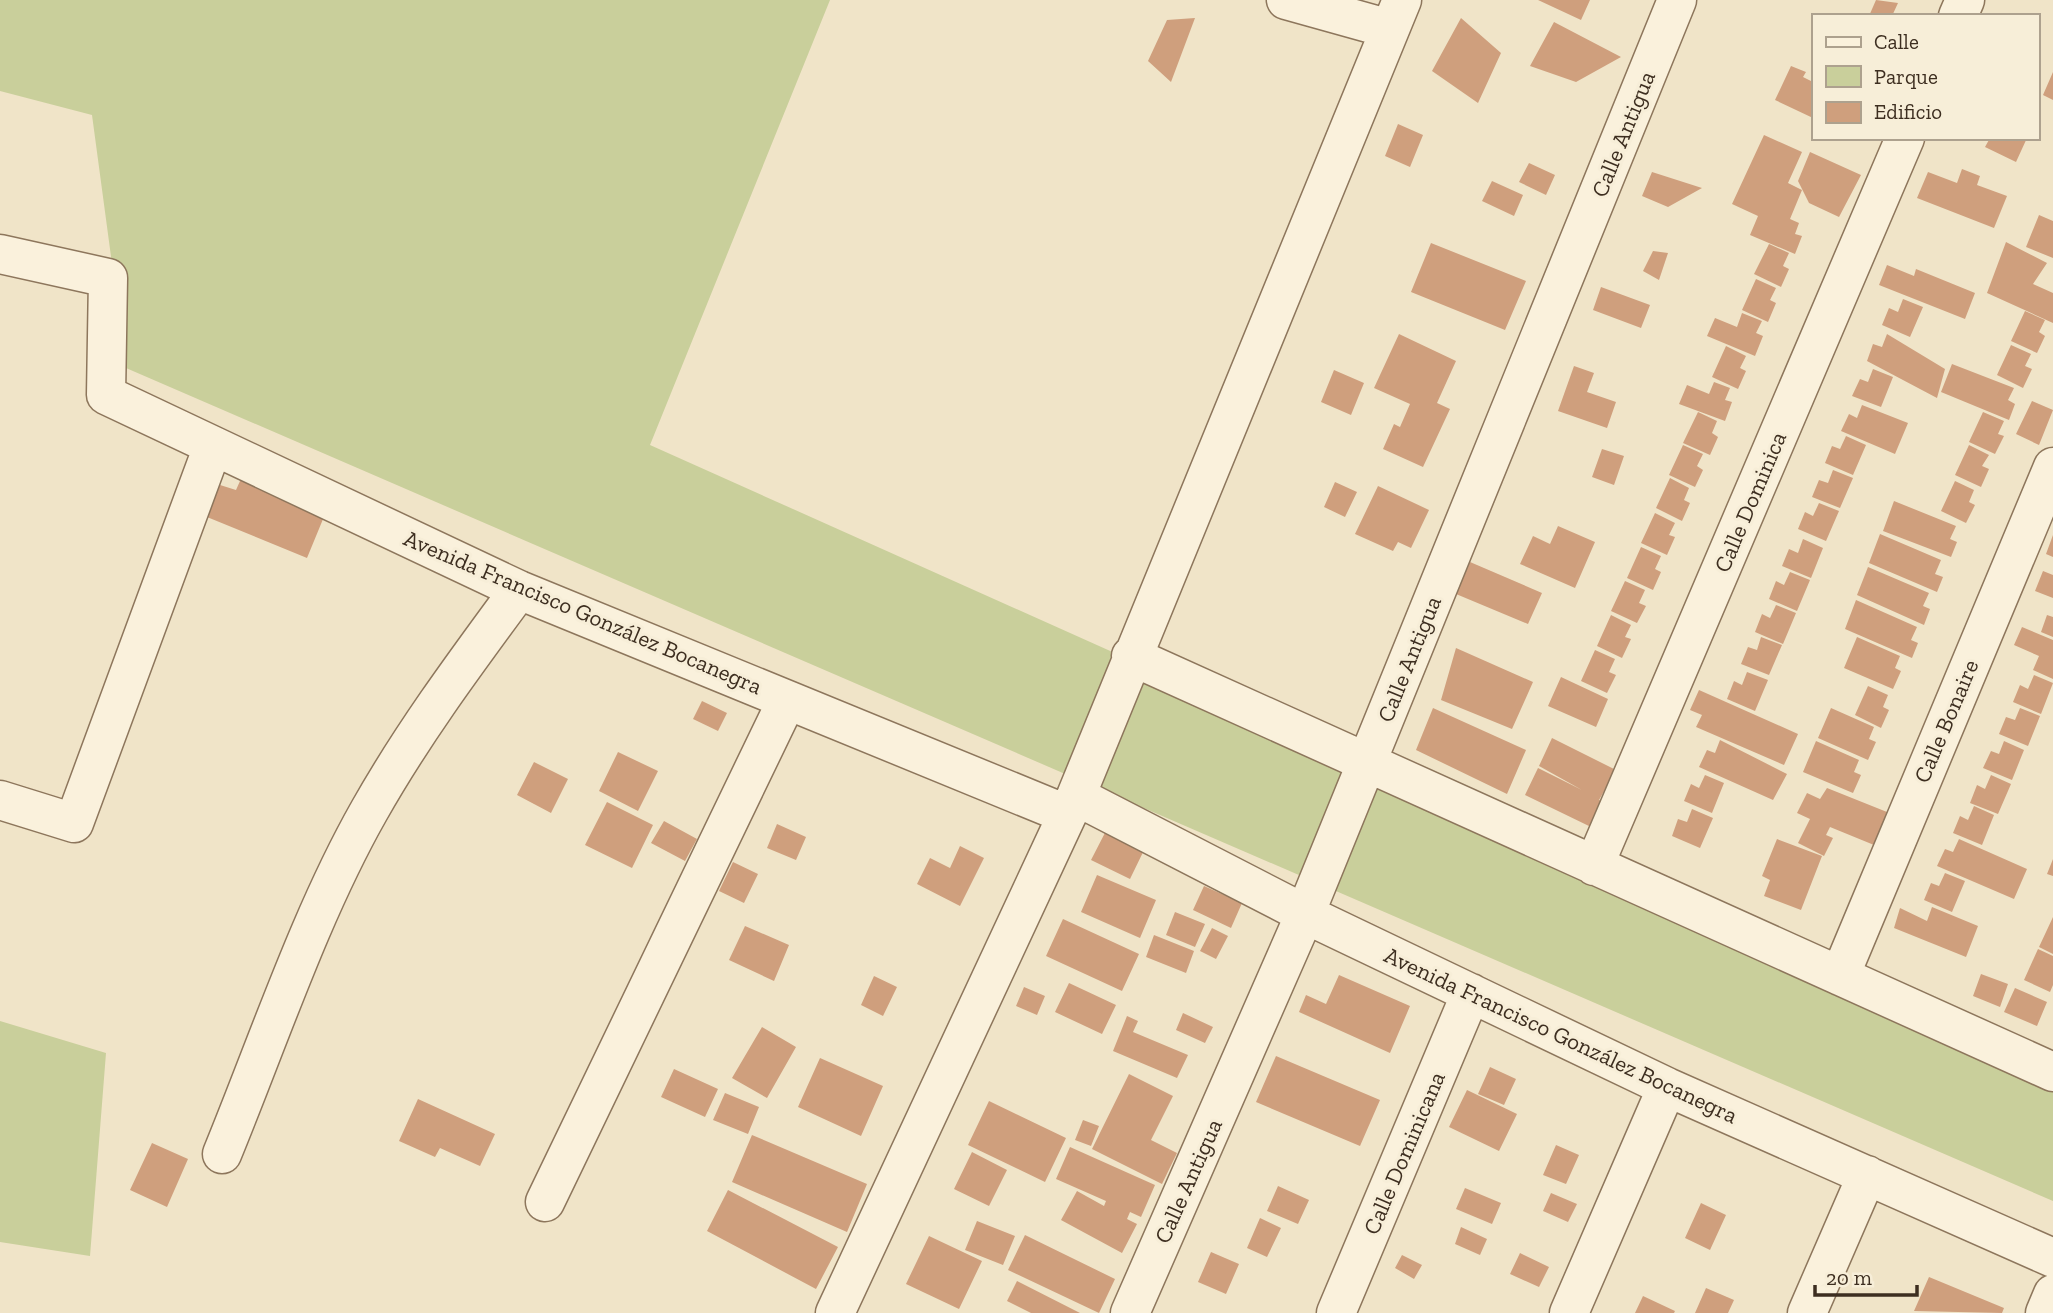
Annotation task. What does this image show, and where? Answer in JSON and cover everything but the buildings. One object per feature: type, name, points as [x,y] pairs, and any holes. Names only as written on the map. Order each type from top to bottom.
[{"type":"street","points":[[835,1313],[1071,805],[1396,15],[1286,0]]},
{"type":"street","name":"Calle Antigua","points":[[1130,1313],[1305,914],[1677,0]]},
{"type":"street","name":"Calle Dominica","points":[[1594,866],[1904,140]]},
{"type":"street","name":"Avenida Francisco González Bocanegra","points":[[0,254],[108,278],[106,395],[519,590],[787,700],[1071,805],[1667,1087],[2053,1258]]},
{"type":"street","points":[[0,800],[74,823],[213,446]]},
{"type":"street","name":"Calle Bonaire","points":[[1840,976],[2053,467]]},
{"type":"street","points":[[222,1154],[332,883],[368,812],[414,734],[519,590]]},
{"type":"street","points":[[1131,656],[2053,1072]]},
{"type":"street","points":[[545,1202],[787,700]]},
{"type":"street","name":"Calle Dominicana","points":[[1336,1313],[1471,993]]},
{"type":"street","points":[[1569,1313],[1667,1087]]},
{"type":"street","points":[[1807,1313],[1867,1175]]},
{"type":"street","points":[[2045,1313],[2053,1294]]},
{"type":"green space","points":[[0,0],[830,0],[650,445],[2053,1073],[2053,1201],[126,368],[92,115],[0,91]]},
{"type":"green space","points":[[0,1021],[106,1053],[90,1256],[0,1242]]}]
